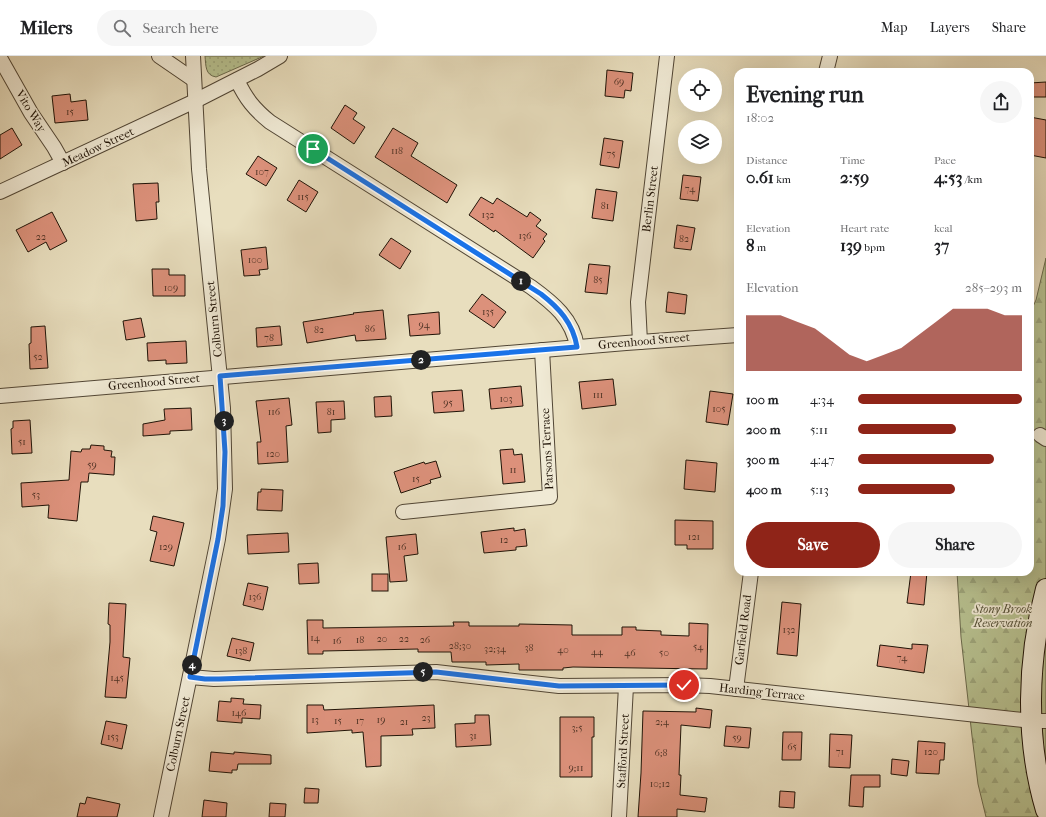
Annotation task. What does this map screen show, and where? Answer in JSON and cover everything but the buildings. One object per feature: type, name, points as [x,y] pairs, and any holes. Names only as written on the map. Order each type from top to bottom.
[{"type":"main road","points":[[1046,589],[1034,647],[1032,696],[1039,721],[1035,761],[1046,810]]},
{"type":"street","points":[[159,56],[194,80]]},
{"type":"street","name":"Colburn Street","points":[[161,817],[218,539],[223,506],[225,452],[220,376],[199,169],[193,56]]},
{"type":"street","name":"Meadow Street","points":[[0,192],[195,101],[280,56]]},
{"type":"street","name":"Berlin Street","points":[[640,342],[638,302],[667,56]]},
{"type":"street","points":[[827,68],[830,56]]},
{"type":"street","name":"Vito Way","points":[[0,58],[31,113],[54,147],[62,163]]},
{"type":"street","points":[[237,80],[251,105],[270,122],[531,287],[550,302],[565,317],[574,332],[577,347]]},
{"type":"street","name":"Greenhood Street","points":[[0,396],[220,376],[734,335]]},
{"type":"street","name":"Parsons Terrace","points":[[403,512],[550,497],[542,350]]},
{"type":"street","name":"Garfield Road","points":[[736,689],[750,576]]},
{"type":"street","name":"Harding Terrace","points":[[190,677],[219,679],[436,672],[559,686],[684,685],[736,689],[1039,721]]},
{"type":"street","name":"Stafford Street","points":[[620,817],[626,686]]},
{"type":"green space","points":[[205,56],[264,56],[216,77],[212,76],[208,72]]},
{"type":"green space","name":"Stony Brook Reservation","points":[[1046,258],[1046,817],[986,817],[978,784],[972,736],[961,637],[957,576],[1034,576],[1034,304]]},
{"type":"route","points":[[313,149],[541,294],[565,317],[574,332],[577,347],[220,376],[225,452],[225,489],[218,539],[190,677],[219,679],[436,672],[559,686],[684,685]]}]
